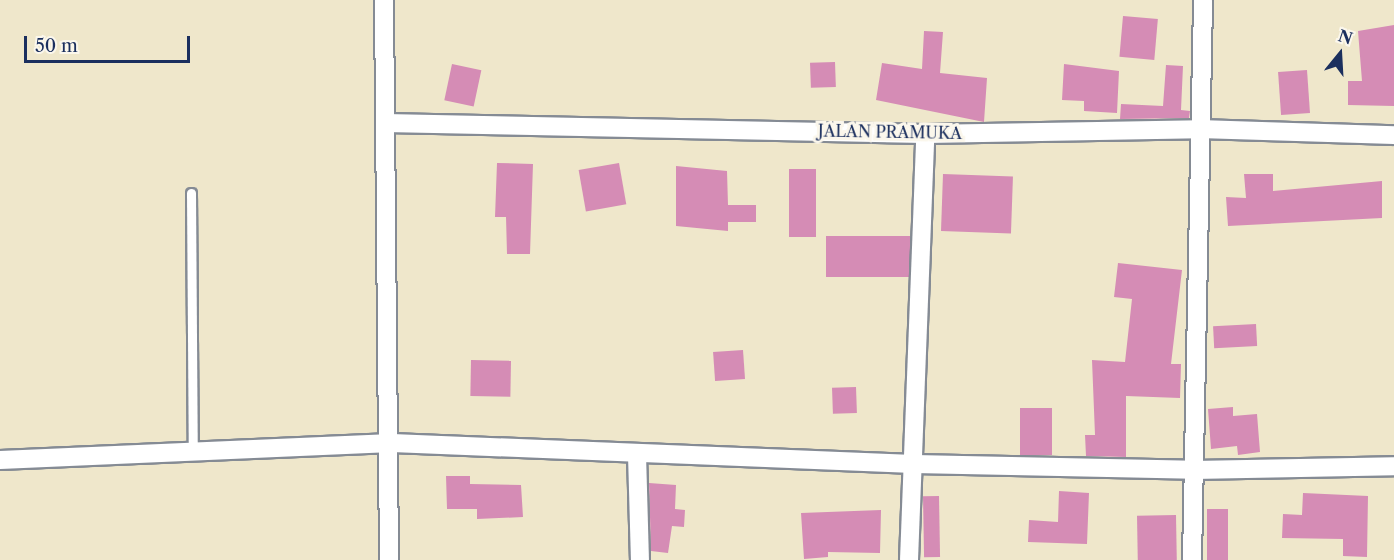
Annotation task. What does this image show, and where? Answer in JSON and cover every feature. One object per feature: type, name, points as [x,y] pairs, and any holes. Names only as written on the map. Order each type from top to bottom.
[{"type":"street","points":[[384,0],[392,443],[389,560]]},
{"type":"street","points":[[1192,560],[1203,0]]},
{"type":"street","name":"JALAN PRAMUKA","points":[[385,123],[925,134],[1199,129],[1394,135]]},
{"type":"street","points":[[909,560],[925,134]]},
{"type":"street","points":[[0,460],[193,449],[392,443],[914,464],[1193,470],[1394,466]]},
{"type":"street","points":[[637,454],[640,560]]},
{"type":"lane","points":[[191,193],[193,449]]},
{"type":"building","points":[[1123,16],[1158,19],[1154,60],[1119,57]]},
{"type":"building","points":[[1394,25],[1394,106],[1348,105],[1348,81],[1362,81],[1358,31]]},
{"type":"building","points":[[924,31],[943,32],[940,73],[987,78],[984,122],[876,100],[882,63],[922,69]]},
{"type":"building","points":[[835,62],[836,87],[811,88],[810,63]]},
{"type":"building","points":[[452,64],[481,70],[474,106],[444,100]]},
{"type":"building","points":[[1064,64],[1119,71],[1117,113],[1084,111],[1084,101],[1062,100]]},
{"type":"building","points":[[1166,65],[1183,66],[1181,110],[1190,111],[1189,118],[1120,119],[1121,104],[1163,106]]},
{"type":"building","points":[[1307,70],[1310,113],[1281,115],[1278,72]]},
{"type":"building","points":[[497,163],[533,164],[530,254],[507,254],[506,217],[495,217]]},
{"type":"building","points":[[619,163],[626,204],[586,211],[579,170]]},
{"type":"building","points":[[676,166],[727,171],[728,205],[756,205],[756,222],[728,222],[728,231],[676,226]]},
{"type":"building","points":[[789,169],[816,169],[816,237],[789,237]]},
{"type":"building","points":[[943,174],[1013,176],[1011,233],[941,231]]},
{"type":"building","points":[[1244,174],[1273,174],[1273,191],[1382,181],[1382,218],[1228,226],[1226,197],[1246,198]]},
{"type":"building","points":[[826,236],[910,236],[910,277],[826,277]]},
{"type":"building","points":[[1118,263],[1182,270],[1171,364],[1181,364],[1180,398],[1126,396],[1126,457],[1086,456],[1085,435],[1095,435],[1092,360],[1125,362],[1132,299],[1114,297]]},
{"type":"building","points":[[1256,324],[1257,346],[1214,348],[1213,326]]},
{"type":"building","points":[[743,350],[745,379],[715,381],[713,352]]},
{"type":"building","points":[[471,360],[511,361],[510,397],[470,396]]},
{"type":"building","points":[[856,387],[857,413],[833,414],[832,388]]},
{"type":"building","points":[[1233,407],[1233,416],[1257,414],[1260,452],[1238,455],[1237,446],[1211,449],[1208,409]]},
{"type":"building","points":[[1020,408],[1052,408],[1052,455],[1020,455]]},
{"type":"building","points":[[446,476],[470,476],[470,484],[521,485],[523,517],[477,519],[477,509],[447,509]]},
{"type":"building","points":[[649,483],[676,485],[675,509],[685,510],[684,527],[672,526],[668,553],[651,551]]},
{"type":"building","points":[[1059,491],[1089,493],[1087,544],[1028,542],[1029,520],[1058,522]]},
{"type":"building","points":[[1303,493],[1368,496],[1367,557],[1343,556],[1343,539],[1282,538],[1283,514],[1302,515]]},
{"type":"building","points":[[923,496],[939,496],[940,557],[924,557]]},
{"type":"building","points":[[1207,509],[1228,509],[1228,560],[1207,560]]},
{"type":"building","points":[[881,510],[880,553],[828,552],[828,557],[804,559],[801,513]]},
{"type":"building","points":[[1176,515],[1177,560],[1138,560],[1137,516]]}]
